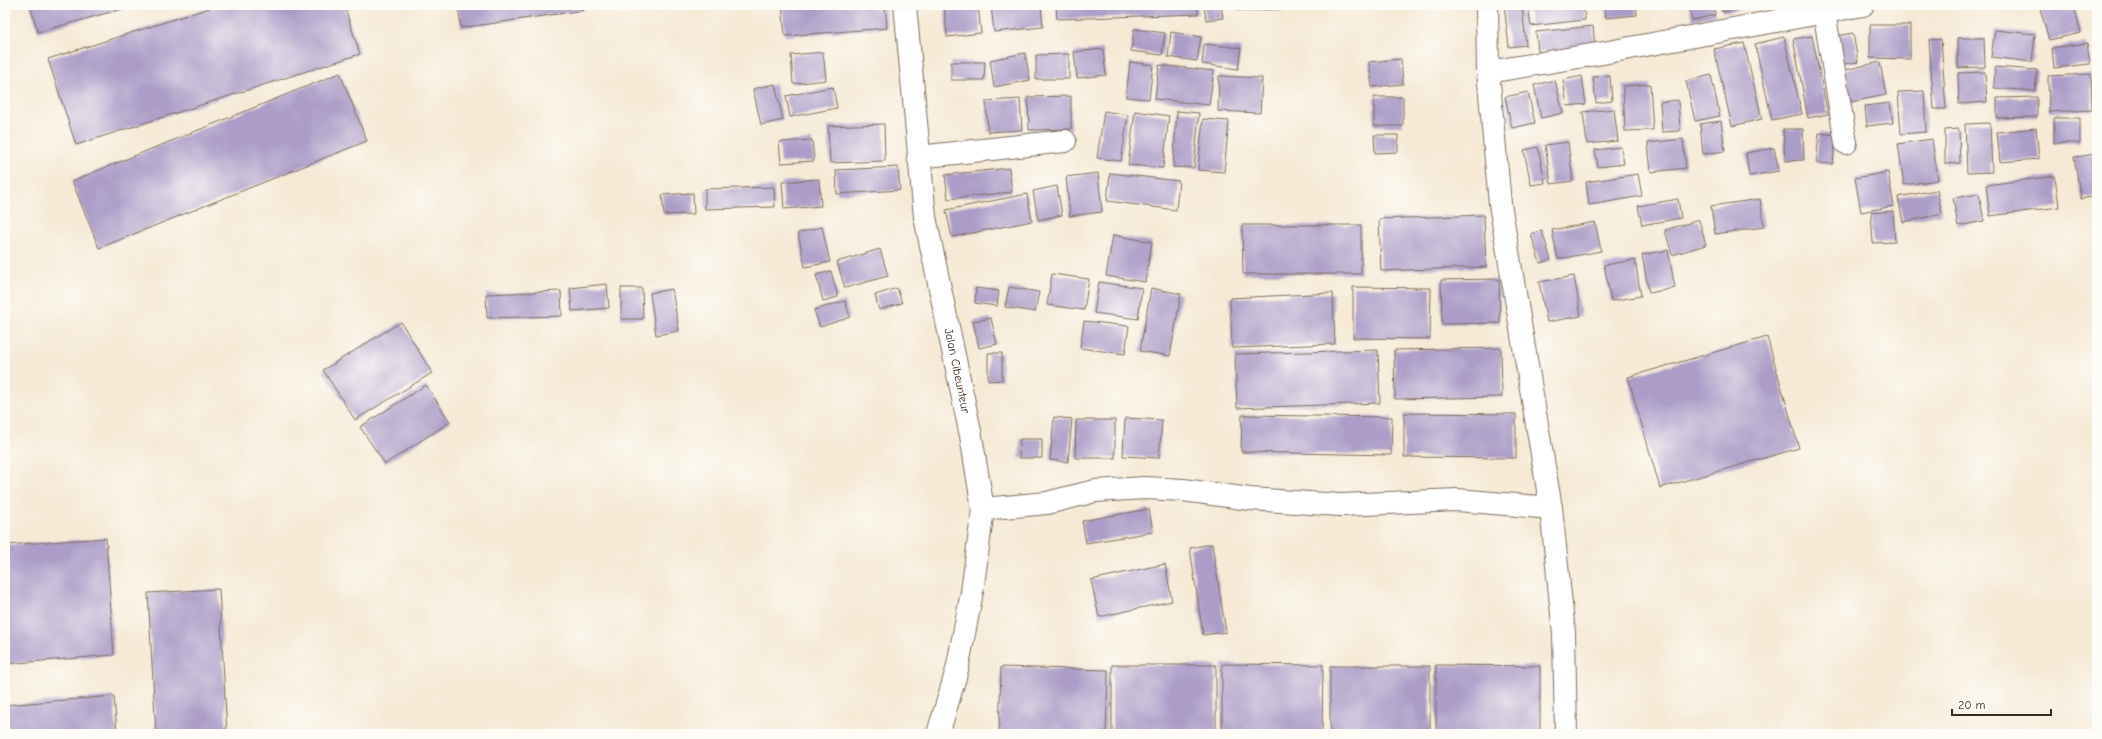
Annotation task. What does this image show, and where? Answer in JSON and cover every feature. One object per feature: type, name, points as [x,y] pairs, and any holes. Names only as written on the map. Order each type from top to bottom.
[{"type":"street","name":"Jalan Cibeunteur","points":[[905,5],[918,157],[925,217],[971,436],[982,509],[971,600],[957,670],[938,734]]},
{"type":"street","points":[[1487,5],[1488,72],[1500,204],[1550,508],[1564,633],[1566,734]]},
{"type":"street","points":[[1488,72],[1603,53],[1824,8],[1863,5]]},
{"type":"street","points":[[1824,8],[1846,143]]},
{"type":"street","points":[[918,157],[1065,141]]},
{"type":"street","points":[[982,509],[1047,503],[1094,491],[1144,488],[1183,490],[1250,499],[1340,505],[1458,500],[1550,508]]},
{"type":"building","points":[[30,5],[136,5],[38,32]]},
{"type":"building","points":[[219,5],[344,5],[360,54],[76,145],[48,59]]},
{"type":"building","points":[[458,5],[583,5],[584,10],[461,28]]},
{"type":"building","points":[[782,5],[885,5],[887,28],[785,36]]},
{"type":"building","points":[[944,5],[978,5],[981,33],[947,37]]},
{"type":"building","points":[[991,5],[1041,5],[1043,27],[994,32]]},
{"type":"building","points":[[1056,5],[1198,5],[1198,14],[1057,19]]},
{"type":"building","points":[[1204,5],[1221,5],[1223,18],[1206,20]]},
{"type":"building","points":[[1237,5],[1311,5],[1311,9],[1237,10]]},
{"type":"building","points":[[1504,5],[1522,5],[1526,45],[1509,47]]},
{"type":"building","points":[[1528,5],[1584,5],[1585,20],[1531,26]]},
{"type":"building","points":[[1605,5],[1636,5],[1637,15],[1606,18]]},
{"type":"building","points":[[1642,5],[1653,5],[1653,6],[1642,7]]},
{"type":"building","points":[[1689,5],[1713,5],[1715,15],[1692,20]]},
{"type":"building","points":[[1721,5],[1762,5],[1762,6],[1722,12]]},
{"type":"building","points":[[2039,5],[2074,5],[2081,33],[2049,40]]},
{"type":"building","points":[[1870,25],[1910,25],[1910,59],[1870,58]]},
{"type":"building","points":[[1593,26],[1595,46],[1538,52],[1536,32]]},
{"type":"building","points":[[1134,29],[1165,33],[1162,55],[1131,51]]},
{"type":"building","points":[[1995,30],[2035,34],[2032,62],[1991,57]]},
{"type":"building","points":[[1171,32],[1201,37],[1197,61],[1168,57]]},
{"type":"building","points":[[1853,33],[1858,62],[1842,64],[1837,36]]},
{"type":"building","points":[[1812,36],[1828,114],[1808,118],[1793,39]]},
{"type":"building","points":[[1784,37],[1802,114],[1772,120],[1755,44]]},
{"type":"building","points":[[1958,38],[1984,38],[1985,67],[1958,68]]},
{"type":"building","points":[[1941,39],[1946,109],[1934,109],[1929,40]]},
{"type":"building","points":[[1744,43],[1762,119],[1732,126],[1714,49]]},
{"type":"building","points":[[2087,43],[2090,64],[2054,68],[2052,48]]},
{"type":"building","points":[[1204,44],[1241,48],[1238,69],[1202,64]]},
{"type":"building","points":[[1103,49],[1106,75],[1077,78],[1074,52]]},
{"type":"building","points":[[823,52],[826,80],[793,84],[791,55]]},
{"type":"building","points":[[1025,53],[1030,80],[994,87],[990,60]]},
{"type":"building","points":[[1069,54],[1069,79],[1036,79],[1036,55]]},
{"type":"building","points":[[1401,59],[1403,84],[1372,87],[1369,62]]},
{"type":"building","points":[[951,62],[985,62],[984,80],[951,80]]},
{"type":"building","points":[[1130,62],[1153,65],[1149,99],[1126,97]]},
{"type":"building","points":[[1880,62],[1886,95],[1851,102],[1844,70]]},
{"type":"building","points":[[1159,65],[1214,71],[1209,105],[1155,99]]},
{"type":"building","points":[[1995,67],[2037,70],[2035,91],[1994,88]]},
{"type":"building","points":[[1985,72],[1987,102],[1959,104],[1958,73]]},
{"type":"building","points":[[340,73],[367,141],[99,248],[72,181]]},
{"type":"building","points":[[2091,74],[2092,110],[2049,112],[2048,76]]},
{"type":"building","points":[[1711,75],[1720,116],[1695,121],[1686,81]]},
{"type":"building","points":[[1219,76],[1262,78],[1260,113],[1218,111]]},
{"type":"building","points":[[1582,76],[1586,104],[1567,106],[1563,80]]},
{"type":"building","points":[[1610,76],[1612,101],[1596,103],[1593,77]]},
{"type":"building","points":[[1555,80],[1563,113],[1541,118],[1534,85]]},
{"type":"building","points":[[775,84],[783,120],[761,125],[753,89]]},
{"type":"building","points":[[1650,84],[1653,130],[1625,131],[1623,86]]},
{"type":"building","points":[[833,87],[837,108],[790,117],[786,96]]},
{"type":"building","points":[[1924,91],[1926,132],[1901,134],[1898,92]]},
{"type":"building","points":[[1528,92],[1535,123],[1512,128],[1505,97]]},
{"type":"building","points":[[1071,96],[1071,129],[1029,130],[1028,97]]},
{"type":"building","points":[[1374,97],[1403,97],[1403,126],[1374,126]]},
{"type":"building","points":[[2037,97],[2037,117],[1997,118],[1997,98]]},
{"type":"building","points":[[1020,99],[1022,130],[988,132],[986,101]]},
{"type":"building","points":[[1678,100],[1680,131],[1662,132],[1660,102]]},
{"type":"building","points":[[1890,103],[1893,123],[1867,126],[1865,106]]},
{"type":"building","points":[[1614,109],[1618,141],[1587,144],[1583,112]]},
{"type":"building","points":[[1104,111],[1128,115],[1121,161],[1097,158]]},
{"type":"building","points":[[1135,111],[1169,116],[1163,168],[1128,165]]},
{"type":"building","points":[[1177,111],[1199,113],[1194,168],[1173,167]]},
{"type":"building","points":[[2054,118],[2080,118],[2080,143],[2054,143]]},
{"type":"building","points":[[1203,119],[1229,121],[1224,172],[1198,170]]},
{"type":"building","points":[[1721,121],[1725,151],[1703,154],[1700,124]]},
{"type":"building","points":[[1990,123],[1992,172],[1967,173],[1965,124]]},
{"type":"building","points":[[884,124],[885,161],[830,163],[828,126]]},
{"type":"building","points":[[2036,128],[2039,159],[2000,162],[1997,132]]},
{"type":"building","points":[[1783,129],[1803,129],[1804,160],[1785,161]]},
{"type":"building","points":[[1959,129],[1960,163],[1945,164],[1945,130]]},
{"type":"building","points":[[1819,133],[1836,135],[1833,164],[1816,163]]},
{"type":"building","points":[[1374,135],[1398,135],[1398,152],[1375,153]]},
{"type":"building","points":[[1683,139],[1686,168],[1651,172],[1648,143]]},
{"type":"building","points":[[1932,139],[1938,180],[1904,185],[1898,144]]},
{"type":"building","points":[[812,140],[814,161],[781,163],[779,142]]},
{"type":"building","points":[[1568,142],[1573,181],[1551,184],[1545,145]]},
{"type":"building","points":[[1538,147],[1545,183],[1531,185],[1524,150]]},
{"type":"building","points":[[1621,147],[1624,164],[1598,167],[1595,150]]},
{"type":"building","points":[[1774,148],[1779,171],[1749,176],[1746,153]]},
{"type":"building","points":[[2097,154],[2097,196],[2081,199],[2074,157]]},
{"type":"building","points":[[898,167],[900,190],[837,194],[836,170]]},
{"type":"building","points":[[1009,168],[1012,192],[948,199],[945,175]]},
{"type":"building","points":[[1888,172],[1894,206],[1861,212],[1855,178]]},
{"type":"building","points":[[1098,173],[1102,212],[1070,216],[1066,177]]},
{"type":"building","points":[[1110,173],[1179,181],[1176,210],[1107,201]]},
{"type":"building","points":[[1638,174],[1642,196],[1589,205],[1586,182]]},
{"type":"building","points":[[2055,176],[2059,207],[1990,216],[1986,185]]},
{"type":"building","points":[[819,179],[821,206],[784,209],[782,182]]},
{"type":"building","points":[[1057,186],[1062,215],[1038,220],[1033,191]]},
{"type":"building","points":[[774,187],[775,207],[705,209],[705,189]]},
{"type":"building","points":[[1937,190],[1942,214],[1903,222],[1898,197]]},
{"type":"building","points":[[693,193],[694,214],[664,215],[662,195]]},
{"type":"building","points":[[1027,194],[1032,221],[952,237],[946,210]]},
{"type":"building","points":[[1979,194],[1984,221],[1958,226],[1953,198]]},
{"type":"building","points":[[1678,199],[1681,218],[1642,225],[1638,206]]},
{"type":"building","points":[[1760,199],[1764,227],[1715,234],[1711,206]]},
{"type":"building","points":[[1893,211],[1895,242],[1873,243],[1871,213]]},
{"type":"building","points":[[1484,215],[1486,267],[1381,271],[1379,219]]},
{"type":"building","points":[[1699,220],[1706,245],[1672,255],[1665,230]]},
{"type":"building","points":[[1595,222],[1601,251],[1558,259],[1552,230]]},
{"type":"building","points":[[1242,225],[1361,225],[1361,274],[1243,274]]},
{"type":"building","points":[[822,227],[830,262],[805,267],[798,233]]},
{"type":"building","points":[[1542,231],[1551,260],[1540,263],[1531,234]]},
{"type":"building","points":[[1113,235],[1152,242],[1145,282],[1106,276]]},
{"type":"building","points":[[880,249],[888,276],[845,288],[837,262]]},
{"type":"building","points":[[1668,250],[1675,288],[1649,293],[1642,255]]},
{"type":"building","points":[[1635,260],[1641,296],[1611,301],[1604,265]]},
{"type":"building","points":[[831,271],[838,297],[823,301],[816,275]]},
{"type":"building","points":[[1052,274],[1089,279],[1084,310],[1047,305]]},
{"type":"building","points":[[1574,276],[1581,316],[1547,322],[1539,282]]},
{"type":"building","points":[[1499,279],[1500,323],[1442,324],[1441,280]]},
{"type":"building","points":[[1099,282],[1142,288],[1138,319],[1094,313]]},
{"type":"building","points":[[607,284],[609,308],[572,311],[570,288]]},
{"type":"building","points":[[1009,287],[1039,292],[1035,312],[1005,307]]},
{"type":"building","points":[[1353,287],[1431,288],[1430,339],[1353,338]]},
{"type":"building","points":[[621,288],[642,288],[643,319],[621,319]]},
{"type":"building","points":[[897,288],[902,303],[879,310],[875,295]]},
{"type":"building","points":[[976,288],[999,291],[997,306],[975,303]]},
{"type":"building","points":[[1151,288],[1181,294],[1170,356],[1140,351]]},
{"type":"building","points":[[672,289],[679,331],[656,335],[650,293]]},
{"type":"building","points":[[561,291],[562,316],[487,318],[486,294]]},
{"type":"building","points":[[1333,293],[1335,344],[1232,348],[1230,298]]},
{"type":"building","points":[[845,301],[850,317],[820,327],[814,310]]},
{"type":"building","points":[[991,318],[997,344],[979,348],[973,321]]},
{"type":"building","points":[[1084,321],[1129,326],[1125,354],[1080,348]]},
{"type":"building","points":[[401,322],[432,373],[355,420],[323,370]]},
{"type":"building","points":[[1767,337],[1799,448],[1660,488],[1628,377]]},
{"type":"building","points":[[1501,348],[1502,397],[1395,399],[1394,350]]},
{"type":"building","points":[[1378,350],[1380,403],[1237,408],[1235,354]]},
{"type":"building","points":[[988,353],[1002,353],[1002,380],[988,381]]},
{"type":"building","points":[[426,385],[450,422],[385,464],[360,427]]},
{"type":"building","points":[[1404,413],[1516,414],[1516,458],[1404,457]]},
{"type":"building","points":[[1242,415],[1392,417],[1391,455],[1241,452]]},
{"type":"building","points":[[1054,417],[1072,419],[1068,462],[1050,460]]},
{"type":"building","points":[[1125,418],[1162,420],[1159,458],[1123,456]]},
{"type":"building","points":[[1076,420],[1115,420],[1115,458],[1075,458]]},
{"type":"building","points":[[1020,439],[1042,439],[1042,458],[1019,458]]},
{"type":"building","points":[[1149,509],[1153,532],[1086,543],[1082,521]]},
{"type":"building","points":[[106,538],[114,655],[5,664],[5,545]]},
{"type":"building","points":[[1212,544],[1226,632],[1203,635],[1190,548]]},
{"type":"building","points":[[1165,564],[1172,601],[1099,617],[1091,580]]},
{"type":"building","points":[[219,589],[227,734],[156,734],[148,593]]},
{"type":"building","points":[[1222,664],[1323,665],[1322,734],[1222,734]]},
{"type":"building","points":[[1112,665],[1216,665],[1216,734],[1112,734]]},
{"type":"building","points":[[1436,665],[1540,666],[1540,734],[1436,734]]},
{"type":"building","points":[[1330,666],[1430,666],[1430,734],[1330,734]]},
{"type":"building","points":[[1001,667],[1108,670],[1106,734],[999,734]]},
{"type":"building","points":[[114,696],[117,734],[5,734],[5,705]]}]
